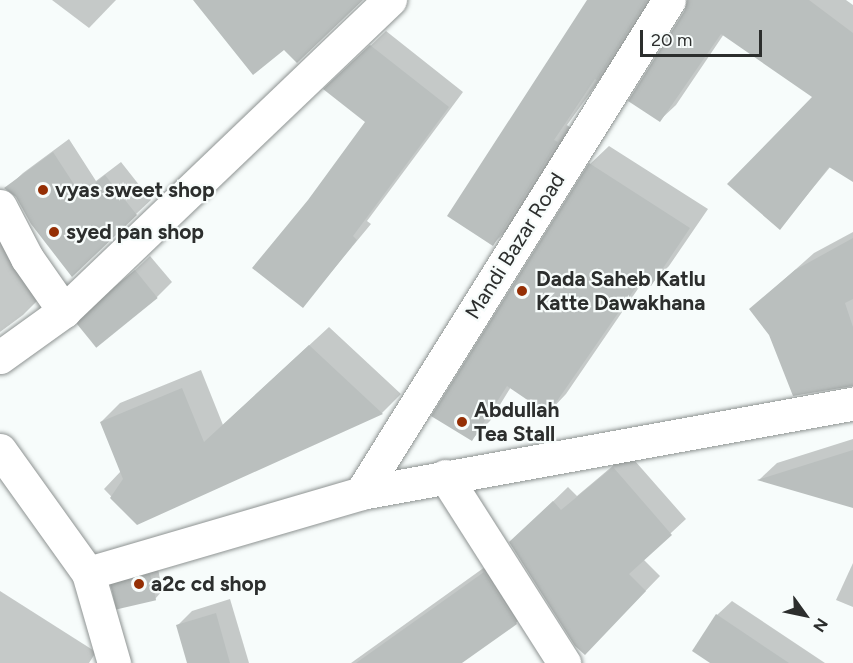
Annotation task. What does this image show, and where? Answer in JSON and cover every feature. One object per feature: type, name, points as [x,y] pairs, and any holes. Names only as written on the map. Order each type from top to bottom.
[{"type":"street","points":[[0,357],[64,311],[390,0]]},
{"type":"street","name":"Mandi Bazar Road","points":[[361,493],[669,0]]},
{"type":"street","points":[[0,206],[27,258],[64,311]]},
{"type":"street","points":[[88,573],[361,493],[853,404]]},
{"type":"street","points":[[0,450],[88,573],[114,663]]},
{"type":"street","points":[[445,476],[564,663]]},
{"type":"building","points":[[193,0],[363,0],[297,63],[284,50],[253,75]]},
{"type":"building","points":[[587,0],[647,0],[597,80],[595,79],[554,140],[558,142],[493,246],[447,216]]},
{"type":"building","points":[[688,0],[809,0],[853,33],[853,182],[829,167],[780,230],[727,184],[812,97],[721,34],[660,122],[628,101],[685,10]]},
{"type":"building","points":[[370,45],[449,107],[353,236],[357,240],[303,308],[252,268],[308,200],[365,122],[323,89]]},
{"type":"building","points":[[53,152],[81,195],[105,175],[137,215],[72,277],[31,224],[16,197],[4,188]]},
{"type":"building","points":[[589,163],[690,228],[651,286],[641,280],[548,414],[507,386],[472,441],[431,416]]},
{"type":"building","points":[[853,238],[853,299],[845,303],[853,327],[853,386],[793,396],[769,335],[749,309],[795,270]]},
{"type":"building","points":[[135,270],[158,298],[96,348],[74,320]]},
{"type":"building","points":[[309,345],[383,414],[137,525],[110,498],[123,479],[100,422],[182,388],[204,442]]},
{"type":"building","points":[[853,450],[853,508],[757,480]]},
{"type":"building","points":[[613,467],[672,535],[629,574],[646,591],[585,655],[575,646],[509,542],[553,501],[561,510]]},
{"type":"building","points":[[484,572],[517,624],[462,663],[356,663]]},
{"type":"building","points":[[150,574],[156,600],[116,610],[110,583]]},
{"type":"building","points":[[216,613],[230,663],[187,663],[176,625]]},
{"type":"building","points":[[716,614],[789,663],[710,663],[692,651]]},
{"type":"place","name":"vyas sweet shop","points":[[43,190]]},
{"type":"place","name":"syed pan shop","points":[[54,232]]},
{"type":"place","name":"Dada Saheb Katlu Katte Dawakhana","points":[[522,291]]},
{"type":"place","name":"Abdullah Tea Stall","points":[[462,422]]},
{"type":"place","name":"a2c cd shop","points":[[139,584]]}]
